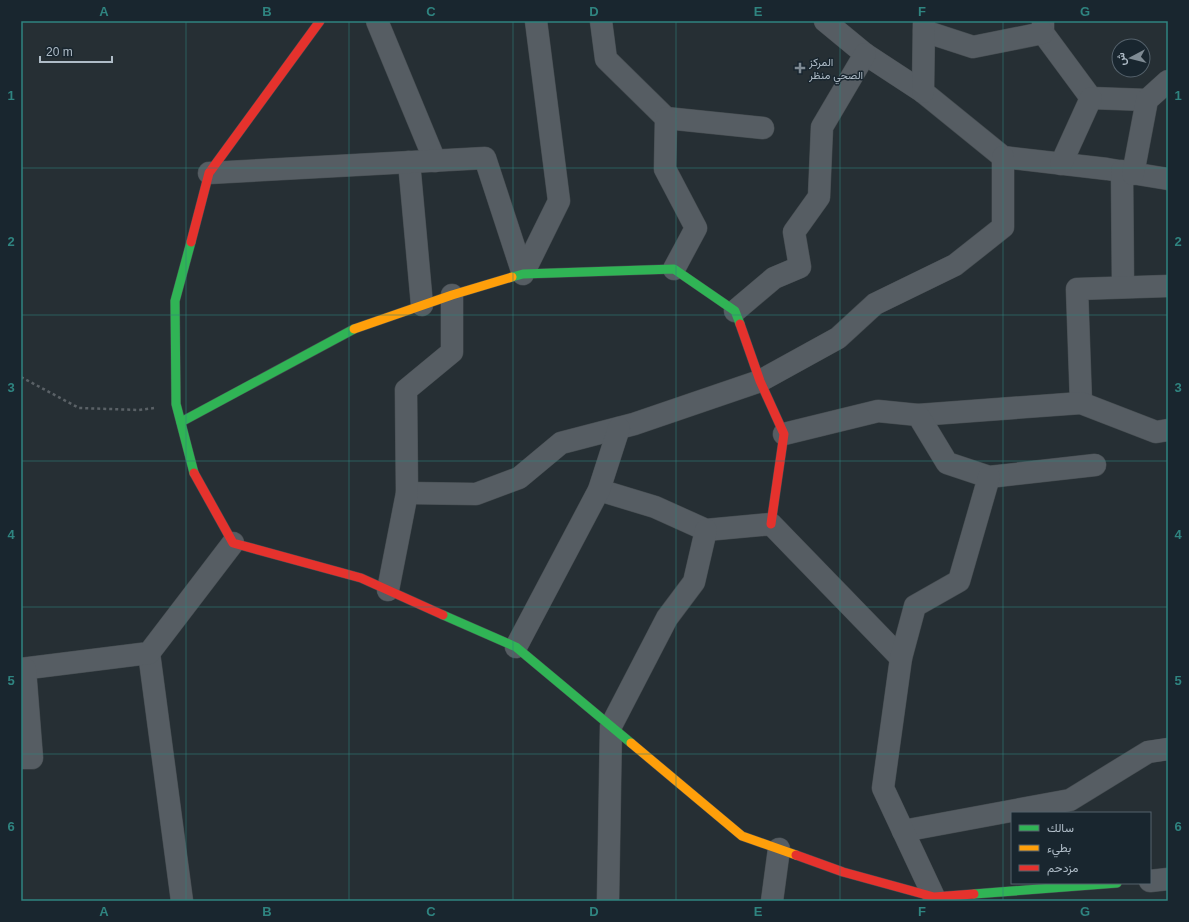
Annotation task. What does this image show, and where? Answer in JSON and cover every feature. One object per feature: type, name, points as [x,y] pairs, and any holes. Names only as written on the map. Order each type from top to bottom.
[{"type":"street","points":[[320,21],[210,173],[175,301],[176,404],[196,476],[233,543],[361,578],[516,647],[742,836],[843,872],[934,899],[1106,884]]},
{"type":"street","points":[[377,21],[435,161]]},
{"type":"street","points":[[523,274],[559,201],[536,21]]},
{"type":"street","points":[[601,21],[606,59],[666,118],[763,128]]},
{"type":"street","points":[[825,21],[865,54],[923,92],[1003,157],[1127,172],[1168,179]]},
{"type":"street","points":[[923,92],[924,26],[973,47],[1043,27],[1091,98]]},
{"type":"street","points":[[735,311],[774,278],[800,266],[794,232],[819,197],[822,127],[865,54]]},
{"type":"street","points":[[1123,287],[1127,172],[1147,100],[1168,81]]},
{"type":"street","points":[[1091,98],[1147,100]]},
{"type":"street","points":[[1061,164],[1091,98]]},
{"type":"street","points":[[666,118],[666,169],[696,228],[674,269]]},
{"type":"street","points":[[407,493],[476,494],[519,478],[561,443],[642,422],[760,381],[838,338],[875,304],[955,265],[1003,227],[1003,157]]},
{"type":"street","points":[[210,173],[485,158],[523,274]]},
{"type":"street","points":[[409,162],[422,305]]},
{"type":"street","points":[[181,422],[354,329],[452,295],[523,274],[674,269],[735,311],[760,381],[784,434],[771,524]]},
{"type":"street","points":[[1081,403],[1077,289],[1168,286]]},
{"type":"street","points":[[388,590],[407,493],[406,390],[452,352],[452,295]]},
{"type":"street","points":[[784,434],[878,411],[918,415],[1081,403],[1156,432],[1168,430]]},
{"type":"street","points":[[918,415],[947,463],[989,477],[1095,465]]},
{"type":"street","points":[[516,647],[599,490],[619,428]]},
{"type":"street","points":[[934,899],[883,788],[901,658],[915,606],[959,581],[989,477]]},
{"type":"street","points":[[599,490],[655,507],[706,530],[771,524]]},
{"type":"street","points":[[771,524],[901,658]]},
{"type":"street","points":[[608,901],[611,726],[667,618],[694,582],[706,530]]},
{"type":"street","points":[[182,901],[149,653],[233,543]]},
{"type":"street","points":[[21,758],[32,758],[23,669],[149,653]]},
{"type":"street","points":[[903,831],[1070,800],[1148,752],[1168,749]]},
{"type":"street","points":[[772,901],[779,849]]},
{"type":"street","points":[[1151,880],[1168,879]]},
{"type":"path","points":[[21,377],[79,408],[139,410],[176,404]]},
{"type":"traffic: fast","points":[[191,242],[175,301],[176,404],[194,473]]},
{"type":"traffic: fast","points":[[512,277],[523,274],[674,269],[735,311],[740,324]]},
{"type":"traffic: fast","points":[[181,422],[354,329]]},
{"type":"traffic: fast","points":[[443,615],[516,647],[631,743]]},
{"type":"traffic: fast","points":[[974,894],[1104,884]]},
{"type":"traffic: slow","points":[[354,329],[452,295],[512,277]]},
{"type":"traffic: slow","points":[[631,743],[742,836],[796,855]]},
{"type":"traffic: jam","points":[[191,242],[209,173],[320,21]]},
{"type":"traffic: jam","points":[[740,324],[760,381],[784,434],[771,524]]},
{"type":"traffic: jam","points":[[194,473],[233,543],[361,578],[443,615]]},
{"type":"traffic: jam","points":[[796,855],[843,872],[934,897],[974,894]]},
{"type":"place","name":"المركز الصحي منظر","points":[[800,68]]}]
